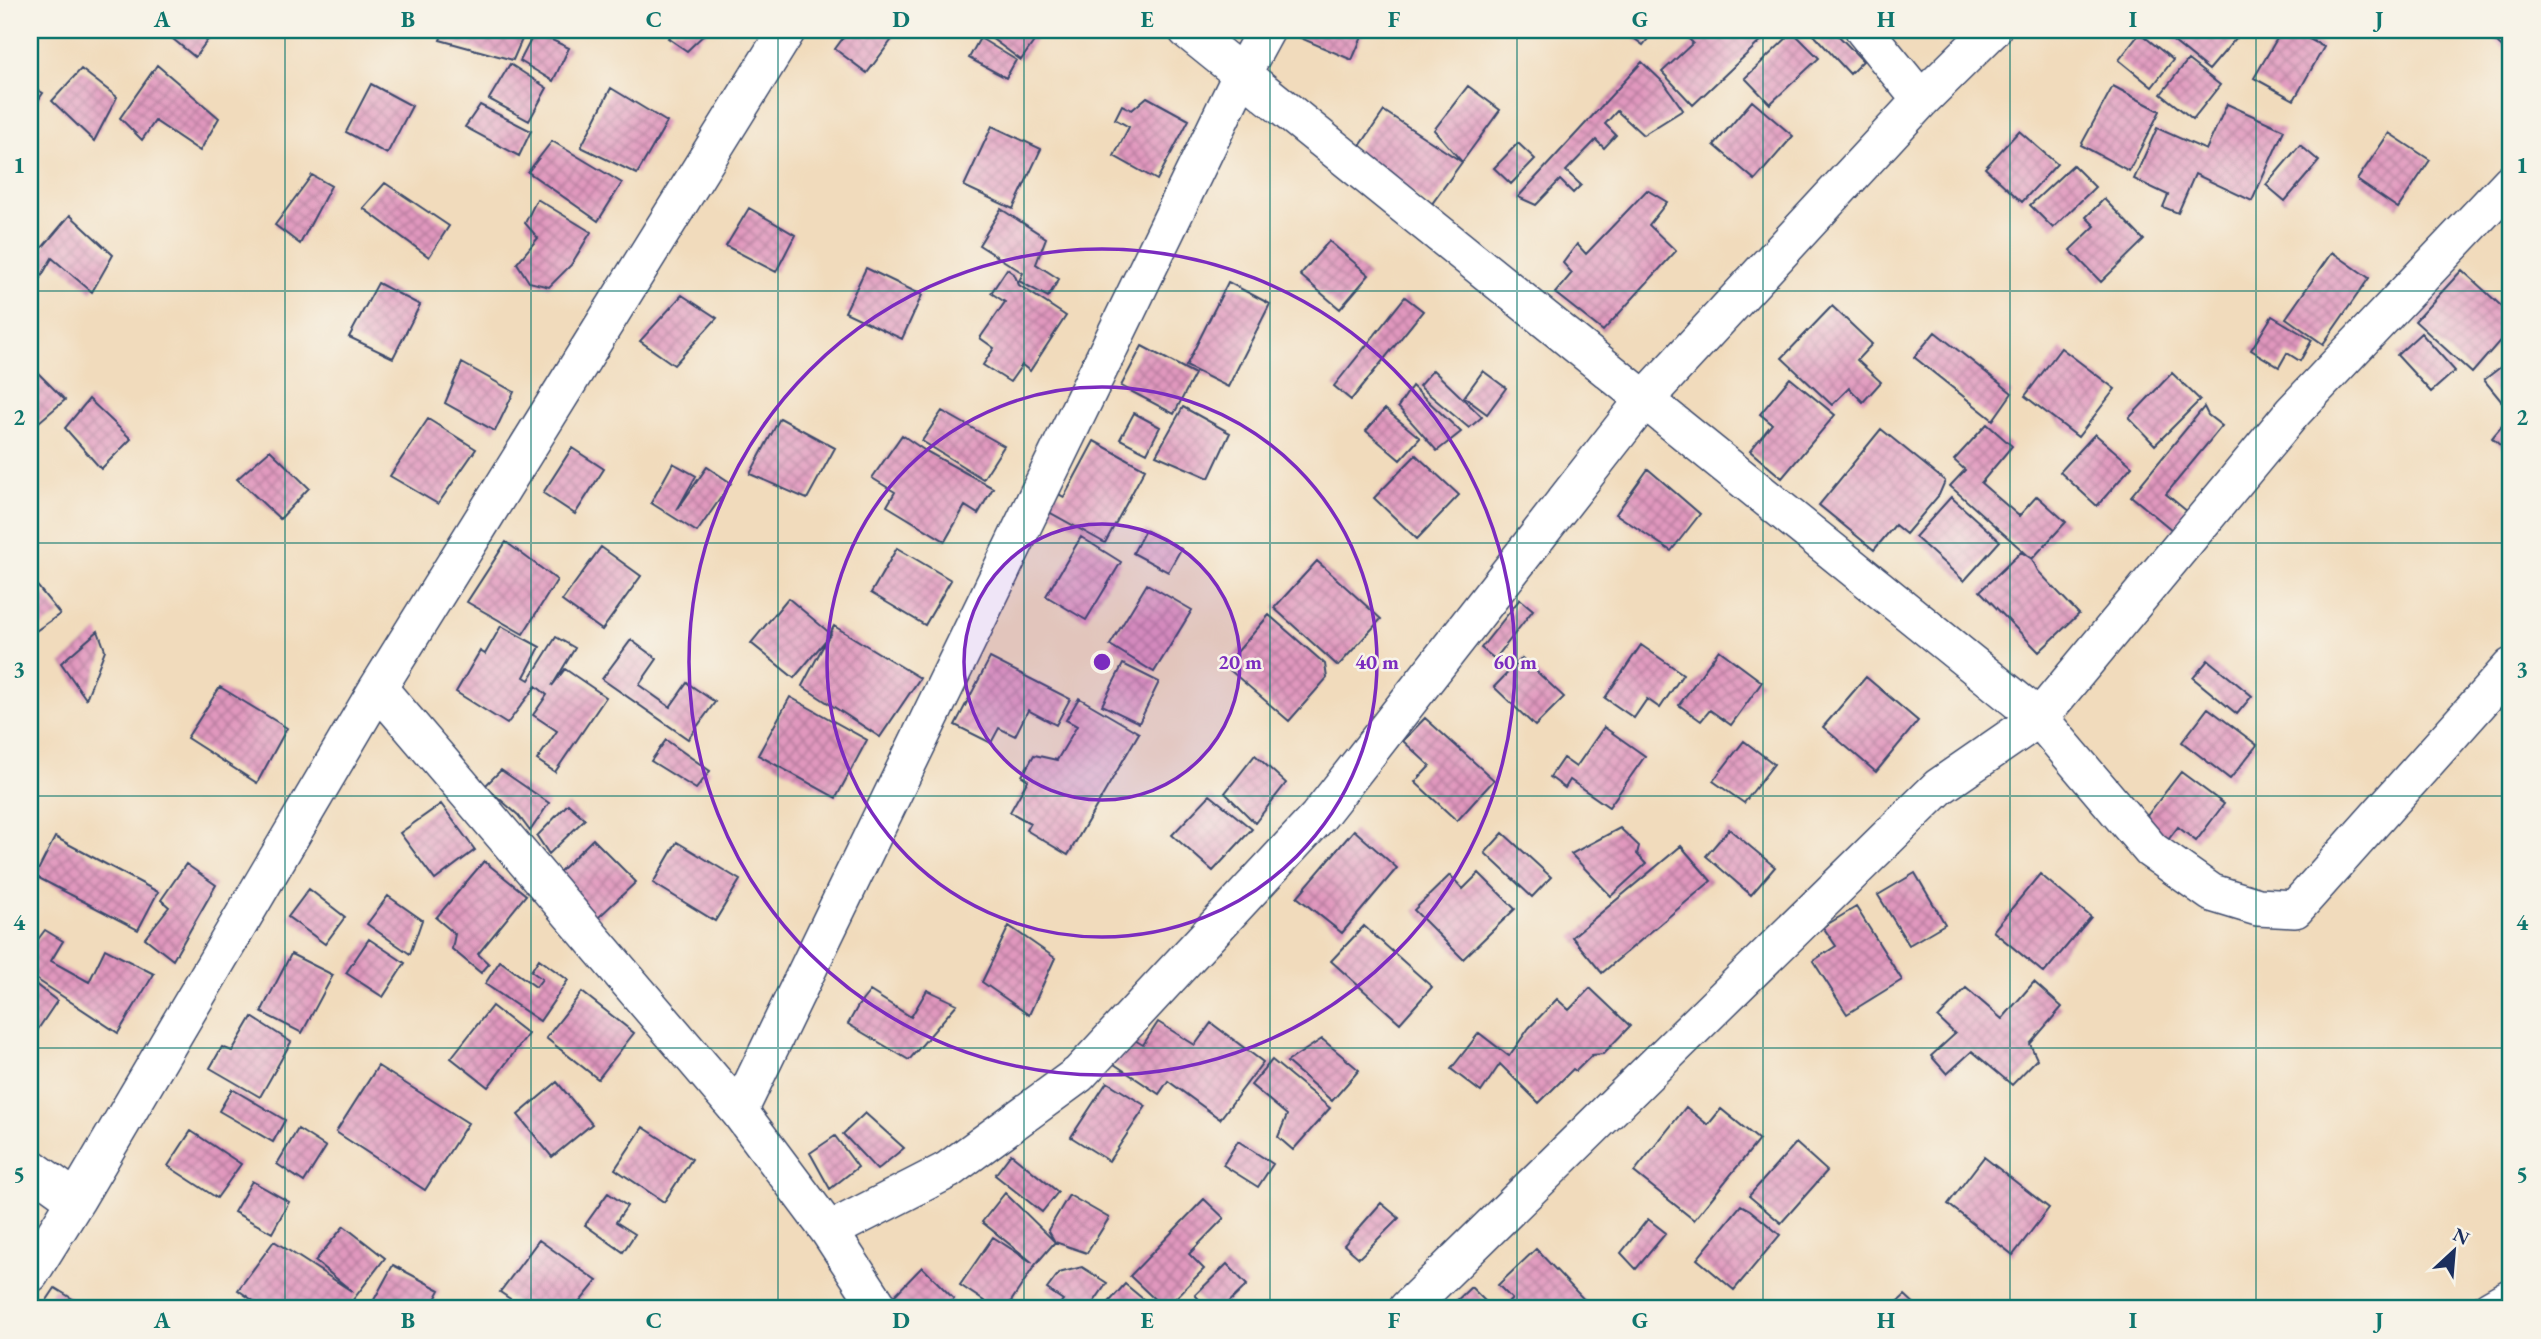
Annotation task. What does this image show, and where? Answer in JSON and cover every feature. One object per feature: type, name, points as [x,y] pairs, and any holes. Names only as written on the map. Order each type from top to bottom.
[{"type":"street","points":[[30,1274],[378,688],[787,30]]},
{"type":"street","points":[[1187,30],[2039,718],[2151,850],[2212,893],[2258,907],[2295,909],[2511,667]]},
{"type":"street","points":[[739,1111],[1242,74],[1266,30]]},
{"type":"street","points":[[1864,30],[1921,100]]},
{"type":"street","points":[[829,1231],[948,1170],[1079,1074],[1318,817],[1644,400],[1921,100],[1992,30]]},
{"type":"street","points":[[1407,1309],[1939,787],[2039,718],[2292,413],[2511,182]]},
{"type":"street","points":[[378,688],[739,1111],[829,1231],[880,1309]]},
{"type":"street","points":[[30,1167],[76,1200]]},
{"type":"street","points":[[2490,1309],[2511,1297]]},
{"type":"building","points":[[162,30],[215,30],[195,57]]},
{"type":"building","points":[[444,30],[526,30],[513,60],[440,40]]},
{"type":"building","points":[[675,30],[709,30],[687,51],[668,38]]},
{"type":"building","points":[[849,30],[899,30],[867,73],[835,49]]},
{"type":"building","points":[[1042,30],[1021,60],[983,32]]},
{"type":"building","points":[[1290,30],[1365,30],[1352,60],[1289,33]]},
{"type":"building","points":[[1623,30],[1655,30],[1643,45]]},
{"type":"building","points":[[1689,30],[1764,30],[1768,34],[1693,105],[1662,72],[1693,43],[1684,34]]},
{"type":"building","points":[[1818,30],[1833,30],[1863,61],[1850,74],[1813,34]]},
{"type":"building","points":[[2182,30],[2243,30],[2209,70],[2173,41]]},
{"type":"building","points":[[2282,30],[2293,30],[2324,47],[2294,100],[2254,78]]},
{"type":"building","points":[[2511,30],[2511,56],[2484,31]]},
{"type":"building","points":[[535,32],[569,48],[553,81],[520,61]]},
{"type":"building","points":[[1793,32],[1819,58],[1770,104],[1745,78]]},
{"type":"building","points":[[2140,33],[2173,60],[2152,87],[2119,60]]},
{"type":"building","points":[[980,38],[1016,60],[1006,78],[969,58]]},
{"type":"building","points":[[2188,60],[2220,85],[2193,119],[2161,94]]},
{"type":"building","points":[[1642,62],[1665,84],[1683,110],[1643,135],[1617,111],[1605,124],[1616,135],[1604,148],[1596,140],[1566,171],[1581,185],[1573,193],[1560,180],[1536,205],[1518,197]]},
{"type":"building","points":[[510,64],[547,88],[529,121],[489,99]]},
{"type":"building","points":[[157,65],[219,118],[200,151],[155,121],[142,140],[120,118]]},
{"type":"building","points":[[81,69],[117,97],[94,141],[52,101]]},
{"type":"building","points":[[371,84],[412,106],[387,154],[346,132]]},
{"type":"building","points":[[30,85],[43,93],[30,112]]},
{"type":"building","points":[[1468,86],[1500,110],[1462,162],[1434,130]]},
{"type":"building","points":[[2113,86],[2160,111],[2129,171],[2081,145]]},
{"type":"building","points":[[611,88],[667,122],[637,174],[581,147]]},
{"type":"building","points":[[1147,97],[1189,120],[1157,180],[1114,156],[1129,127],[1115,119],[1122,105],[1132,110]]},
{"type":"building","points":[[1752,101],[1793,136],[1755,180],[1714,145]]},
{"type":"building","points":[[2227,104],[2284,130],[2252,201],[2195,174],[2178,213],[2163,207],[2168,195],[2134,179],[2157,128],[2206,150]]},
{"type":"building","points":[[480,105],[531,131],[519,156],[465,127]]},
{"type":"building","points":[[1384,111],[1462,162],[1431,205],[1356,152]]},
{"type":"building","points":[[992,126],[1041,149],[1013,209],[964,186]]},
{"type":"building","points":[[2019,131],[2057,164],[2022,202],[1985,168]]},
{"type":"building","points":[[2389,133],[2430,160],[2398,208],[2357,180]]},
{"type":"building","points":[[552,141],[622,183],[598,221],[528,172]]},
{"type":"building","points":[[1518,143],[1535,159],[1511,184],[1494,168]]},
{"type":"building","points":[[2300,145],[2319,161],[2285,201],[2266,185]]},
{"type":"building","points":[[2073,165],[2095,187],[2053,228],[2030,205]]},
{"type":"building","points":[[312,175],[331,186],[300,244],[275,225]]},
{"type":"building","points":[[385,183],[449,226],[429,257],[363,208]]},
{"type":"building","points":[[1647,190],[1667,202],[1649,225],[1676,251],[1603,331],[1555,293],[1572,273],[1563,263],[1577,244],[1586,254]]},
{"type":"building","points":[[537,199],[591,232],[571,265],[549,287],[529,282],[517,263],[538,238],[525,223]]},
{"type":"building","points":[[2104,199],[2144,240],[2101,282],[2070,250],[2095,226],[2086,217]]},
{"type":"building","points":[[749,208],[795,235],[776,272],[726,246]]},
{"type":"building","points":[[1001,209],[1046,238],[1036,264],[1059,279],[1048,297],[1019,281],[1023,273],[979,245]]},
{"type":"building","points":[[70,215],[113,255],[92,292],[52,258],[34,289],[30,285],[30,235],[42,248]]},
{"type":"building","points":[[1329,241],[1369,275],[1340,309],[1300,275]]},
{"type":"building","points":[[2332,252],[2369,278],[2323,344],[2286,318]]},
{"type":"building","points":[[866,268],[922,295],[902,339],[845,312]]},
{"type":"building","points":[[1007,269],[1014,274],[1019,285],[1066,316],[1030,371],[1022,365],[1010,382],[983,365],[994,348],[980,338],[1005,302],[991,293]]},
{"type":"building","points":[[2462,270],[2511,315],[2511,328],[2472,373],[2415,321]]},
{"type":"building","points":[[1228,282],[1270,304],[1228,387],[1186,366]]},
{"type":"building","points":[[378,283],[420,305],[393,358],[349,337]]},
{"type":"building","points":[[682,295],[717,318],[674,365],[640,341]]},
{"type":"building","points":[[1405,297],[1423,311],[1351,400],[1334,386]]},
{"type":"building","points":[[1832,306],[1872,344],[1857,360],[1881,382],[1863,402],[1849,388],[1832,405],[1782,358]]},
{"type":"building","points":[[2272,316],[2312,340],[2300,361],[2287,353],[2279,367],[2251,350]]},
{"type":"building","points":[[1935,332],[2012,393],[1993,420],[1914,357]]},
{"type":"building","points":[[2421,333],[2455,371],[2431,392],[2397,355]]},
{"type":"building","points":[[1142,346],[1195,374],[1174,414],[1121,386]]},
{"type":"building","points":[[2061,348],[2115,389],[2078,437],[2025,396]]},
{"type":"building","points":[[2511,359],[2511,395],[2502,402],[2484,380]]},
{"type":"building","points":[[462,363],[514,392],[495,431],[445,403]]},
{"type":"building","points":[[30,365],[65,400],[39,422],[30,414]]},
{"type":"building","points":[[1433,370],[1482,417],[1469,428],[1419,386]]},
{"type":"building","points":[[1483,371],[1506,388],[1487,414],[1464,397]]},
{"type":"building","points":[[2172,373],[2200,400],[2155,445],[2129,418]]},
{"type":"building","points":[[1790,378],[1835,415],[1782,478],[1750,451],[1772,424],[1760,414]]},
{"type":"building","points":[[1412,386],[1461,432],[1437,451],[1398,407]]},
{"type":"building","points":[[89,399],[131,439],[101,469],[65,428]]},
{"type":"building","points":[[1183,407],[1230,433],[1209,478],[1156,455]]},
{"type":"building","points":[[2204,407],[2208,415],[2222,426],[2166,494],[2188,512],[2172,530],[2131,496]]},
{"type":"building","points":[[1385,409],[1420,438],[1400,460],[1366,431]]},
{"type":"building","points":[[942,411],[1004,446],[983,479],[922,441]]},
{"type":"building","points":[[1134,413],[1160,427],[1147,453],[1120,439]]},
{"type":"building","points":[[2511,415],[2511,455],[2492,438]]},
{"type":"building","points":[[780,418],[835,448],[807,499],[750,474]]},
{"type":"building","points":[[428,419],[476,449],[438,504],[390,476]]},
{"type":"building","points":[[1987,424],[2012,446],[1981,483],[2019,516],[2037,496],[2066,522],[2032,559],[1950,486],[1965,470],[1954,460]]},
{"type":"building","points":[[1881,429],[1945,481],[1939,495],[1906,534],[1895,525],[1874,550],[1819,505]]},
{"type":"building","points":[[2095,434],[2132,466],[2097,506],[2060,472]]},
{"type":"building","points":[[902,435],[993,488],[978,514],[965,506],[945,541],[887,506],[895,492],[872,478]]},
{"type":"building","points":[[1094,441],[1145,469],[1105,543],[1040,507],[1050,489],[1064,497]]},
{"type":"building","points":[[572,448],[604,469],[575,514],[543,493]]},
{"type":"building","points":[[270,450],[309,488],[280,519],[237,479]]},
{"type":"building","points":[[1416,455],[1459,495],[1417,539],[1374,498]]},
{"type":"building","points":[[673,463],[696,476],[677,510],[707,467],[731,483],[697,532],[651,503]]},
{"type":"building","points":[[1648,469],[1700,514],[1671,551],[1616,514]]},
{"type":"building","points":[[1951,497],[2000,541],[1964,581],[1915,537]]},
{"type":"building","points":[[1145,530],[1181,549],[1168,572],[1133,553]]},
{"type":"building","points":[[1081,537],[1121,562],[1086,620],[1046,596]]},
{"type":"building","points":[[506,542],[557,580],[523,634],[467,602]]},
{"type":"building","points":[[601,547],[641,576],[602,630],[562,601]]},
{"type":"building","points":[[897,548],[951,580],[925,625],[871,593]]},
{"type":"building","points":[[2021,552],[2032,559],[2038,571],[2079,614],[2039,652],[1980,591]]},
{"type":"building","points":[[1317,561],[1381,619],[1338,666],[1274,608]]},
{"type":"building","points":[[30,577],[60,614],[30,635]]},
{"type":"building","points":[[1147,584],[1192,610],[1154,672],[1110,645]]},
{"type":"building","points":[[788,598],[831,634],[794,678],[751,643]]},
{"type":"building","points":[[1520,599],[1533,610],[1495,659],[1481,648]]},
{"type":"building","points":[[1269,615],[1325,664],[1327,678],[1289,721],[1225,666]]},
{"type":"building","points":[[501,626],[540,647],[524,677],[529,680],[556,637],[575,648],[552,686],[565,669],[606,697],[555,772],[537,760],[557,731],[533,715],[547,695],[536,686],[507,724],[456,692],[480,651],[485,654]]},
{"type":"building","points":[[834,626],[920,678],[880,737],[802,686]]},
{"type":"building","points":[[98,631],[105,650],[86,699],[61,663]]},
{"type":"building","points":[[631,640],[657,659],[639,685],[670,707],[687,683],[715,702],[688,739],[602,679]]},
{"type":"building","points":[[1641,645],[1683,674],[1660,708],[1647,699],[1634,718],[1605,698]]},
{"type":"building","points":[[1719,650],[1762,682],[1731,725],[1710,710],[1701,721],[1679,705]]},
{"type":"building","points":[[990,658],[1070,699],[1056,725],[1028,710],[1015,736],[999,728],[991,743],[955,725]]},
{"type":"building","points":[[1522,658],[1564,697],[1535,726],[1494,687]]},
{"type":"building","points":[[2208,660],[2252,696],[2237,714],[2193,678]]},
{"type":"building","points":[[1123,664],[1159,682],[1139,723],[1102,705]]},
{"type":"building","points":[[1866,677],[1918,721],[1876,772],[1823,727]]},
{"type":"building","points":[[220,687],[287,728],[257,783],[187,738]]},
{"type":"building","points":[[790,697],[867,740],[836,798],[758,755]]},
{"type":"building","points":[[1079,698],[1139,733],[1068,855],[1026,830],[1030,823],[1010,812],[1028,780],[1022,776],[1034,755],[1057,760],[1077,726],[1066,720]]},
{"type":"building","points":[[2208,708],[2257,745],[2230,779],[2182,742]]},
{"type":"building","points":[[1425,718],[1494,780],[1457,821],[1415,782],[1430,766],[1403,741]]},
{"type":"building","points":[[1604,727],[1645,756],[1609,807],[1570,780],[1565,788],[1550,777],[1563,758],[1576,767]]},
{"type":"building","points":[[666,740],[710,771],[696,789],[651,761]]},
{"type":"building","points":[[1744,741],[1774,764],[1744,803],[1713,781]]},
{"type":"building","points":[[1255,755],[1286,783],[1255,823],[1225,793]]},
{"type":"building","points":[[501,770],[549,803],[530,831],[518,815],[485,786]]},
{"type":"building","points":[[2181,772],[2224,804],[2196,841],[2178,827],[2168,840],[2143,821]]},
{"type":"building","points":[[1210,795],[1252,829],[1213,871],[1172,835]]},
{"type":"building","points":[[441,804],[475,850],[435,880],[400,833]]},
{"type":"building","points":[[568,804],[585,819],[549,854],[537,836]]},
{"type":"building","points":[[1620,828],[1639,846],[1637,854],[1646,864],[1611,896],[1571,854]]},
{"type":"building","points":[[1729,829],[1775,867],[1751,895],[1706,856]]},
{"type":"building","points":[[1354,830],[1397,868],[1342,933],[1297,897]]},
{"type":"building","points":[[1503,833],[1551,877],[1532,897],[1485,853]]},
{"type":"building","points":[[55,837],[158,892],[138,930],[35,876]]},
{"type":"building","points":[[593,839],[636,882],[598,918],[554,877]]},
{"type":"building","points":[[677,842],[740,880],[715,921],[653,883]]},
{"type":"building","points":[[1681,846],[1711,881],[1602,973],[1572,937]]},
{"type":"building","points":[[484,861],[526,895],[478,954],[489,964],[481,973],[452,949],[455,934],[436,918]]},
{"type":"building","points":[[186,864],[216,885],[173,960],[145,938],[169,907],[161,900]]},
{"type":"building","points":[[1479,873],[1515,909],[1463,959],[1414,910],[1450,875],[1463,889]]},
{"type":"building","points":[[1915,873],[1945,924],[1909,945],[1878,895]]},
{"type":"building","points":[[2040,874],[2091,917],[2044,973],[1993,931]]},
{"type":"building","points":[[309,889],[345,917],[325,944],[288,917]]},
{"type":"building","points":[[388,896],[422,920],[410,954],[367,924]]},
{"type":"building","points":[[1856,907],[1902,980],[1847,1014],[1813,961],[1836,946],[1823,927]]},
{"type":"building","points":[[1009,926],[1055,958],[1029,1015],[982,982]]},
{"type":"building","points":[[1364,926],[1432,987],[1400,1023],[1331,961]]},
{"type":"building","points":[[45,930],[63,941],[51,961],[89,982],[105,949],[154,974],[118,1033],[30,975],[30,950]]},
{"type":"building","points":[[369,939],[405,963],[383,997],[346,973]]},
{"type":"building","points":[[291,954],[333,975],[302,1033],[261,1012]]},
{"type":"building","points":[[539,959],[568,980],[540,1021],[485,984],[500,961],[536,987],[542,979],[531,971]]},
{"type":"building","points":[[30,980],[57,1001],[30,1041]]},
{"type":"building","points":[[2034,982],[2062,1007],[2030,1044],[2037,1059],[2012,1085],[1972,1051],[1947,1074],[1931,1056],[1955,1034],[1938,1018],[1966,988],[2002,1019]]},
{"type":"building","points":[[1590,988],[1630,1026],[1603,1054],[1592,1055],[1576,1071],[1573,1069],[1539,1103],[1500,1064],[1481,1092],[1451,1069],[1479,1033],[1509,1056],[1529,1028],[1557,999],[1569,1010]]},
{"type":"building","points":[[927,990],[957,1004],[909,1060],[848,1024],[870,991],[911,1017]]},
{"type":"building","points":[[582,992],[634,1033],[598,1079],[546,1038]]},
{"type":"building","points":[[492,1006],[528,1034],[488,1087],[451,1058]]},
{"type":"building","points":[[252,1017],[291,1042],[260,1097],[210,1068],[222,1047],[232,1051]]},
{"type":"building","points":[[1158,1022],[1195,1045],[1211,1023],[1263,1062],[1220,1119],[1168,1081],[1159,1094],[1111,1062],[1128,1036],[1143,1045]]},
{"type":"building","points":[[1322,1039],[1359,1070],[1332,1101],[1287,1062]]},
{"type":"building","points":[[1272,1060],[1330,1108],[1293,1150],[1278,1137],[1287,1115],[1251,1085]]},
{"type":"building","points":[[378,1066],[468,1123],[425,1190],[336,1132]]},
{"type":"building","points":[[557,1082],[592,1124],[552,1157],[518,1115]]},
{"type":"building","points":[[1107,1082],[1146,1106],[1109,1161],[1071,1137]]},
{"type":"building","points":[[232,1089],[285,1120],[273,1142],[219,1111]]},
{"type":"building","points":[[1686,1107],[1708,1125],[1721,1109],[1759,1140],[1694,1220],[1634,1172]]},
{"type":"building","points":[[865,1113],[904,1148],[877,1170],[843,1134]]},
{"type":"building","points":[[643,1127],[692,1159],[664,1202],[615,1169]]},
{"type":"building","points":[[298,1129],[326,1147],[304,1182],[277,1164]]},
{"type":"building","points":[[191,1131],[241,1164],[217,1198],[168,1166]]},
{"type":"building","points":[[835,1136],[858,1167],[830,1189],[810,1153]]},
{"type":"building","points":[[1238,1141],[1273,1164],[1258,1187],[1223,1165]]},
{"type":"building","points":[[1796,1143],[1827,1171],[1781,1223],[1749,1196]]},
{"type":"building","points":[[1011,1154],[1058,1192],[1042,1212],[995,1175]]},
{"type":"building","points":[[1984,1157],[2049,1208],[2013,1255],[1948,1204]]},
{"type":"building","points":[[252,1181],[289,1202],[272,1233],[234,1212]]},
{"type":"building","points":[[608,1193],[627,1206],[616,1222],[635,1234],[623,1252],[585,1225]]},
{"type":"building","points":[[1005,1193],[1055,1242],[1035,1265],[1006,1309],[996,1309],[960,1285],[993,1237],[1033,1263],[982,1222]]},
{"type":"building","points":[[1069,1195],[1109,1218],[1087,1253],[1055,1242],[1048,1230]]},
{"type":"building","points":[[1204,1199],[1224,1218],[1189,1254],[1204,1269],[1165,1309],[1130,1276]]},
{"type":"building","points":[[1381,1203],[1399,1218],[1359,1258],[1344,1245]]},
{"type":"building","points":[[1741,1205],[1780,1235],[1734,1290],[1697,1259]]},
{"type":"building","points":[[1648,1219],[1666,1233],[1636,1269],[1621,1253]]},
{"type":"building","points":[[344,1226],[385,1258],[346,1309],[265,1309],[238,1290],[274,1241],[353,1292],[315,1261]]},
{"type":"building","points":[[539,1240],[597,1281],[574,1309],[525,1309],[500,1292]]},
{"type":"building","points":[[1536,1249],[1593,1309],[1502,1309],[1512,1299],[1498,1285]]},
{"type":"building","points":[[1227,1264],[1247,1285],[1222,1309],[1208,1309],[1195,1295]]},
{"type":"building","points":[[393,1265],[440,1290],[430,1309],[369,1309]]},
{"type":"building","points":[[922,1267],[954,1299],[945,1309],[893,1309],[888,1302]]},
{"type":"building","points":[[1082,1267],[1107,1283],[1089,1309],[1056,1309],[1063,1300],[1047,1289],[1059,1273]]},
{"type":"building","points":[[1125,1284],[1155,1309],[1103,1309]]},
{"type":"building","points":[[1471,1287],[1493,1309],[1448,1309]]},
{"type":"building","points":[[55,1288],[89,1309],[41,1309]]},
{"type":"building","points":[[1905,1295],[1920,1309],[1890,1309]]}]
